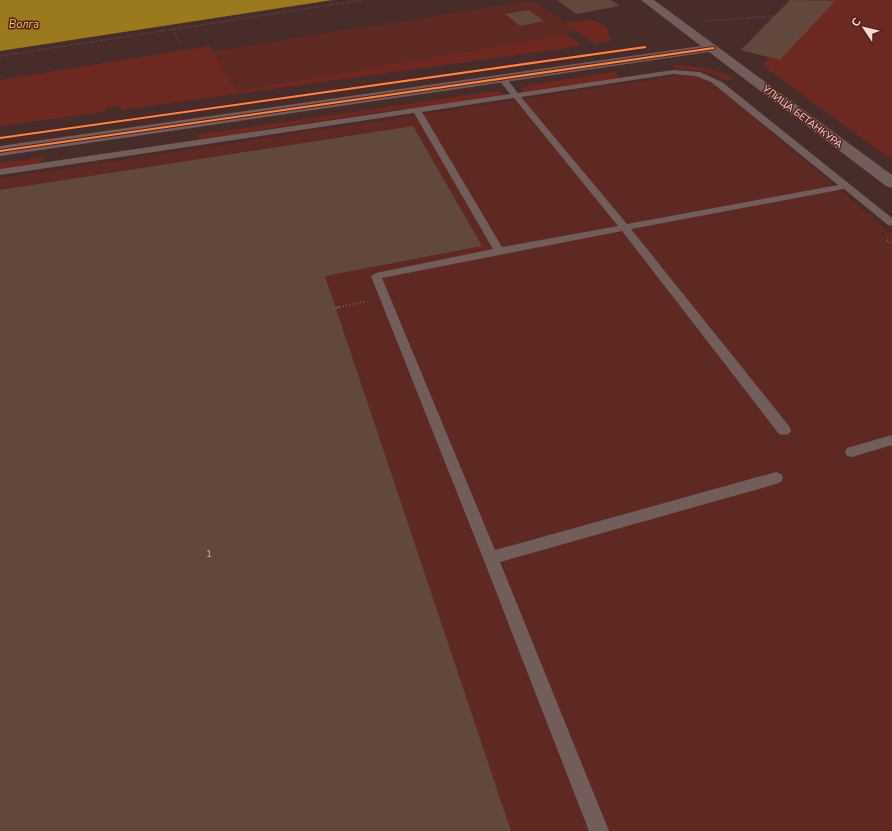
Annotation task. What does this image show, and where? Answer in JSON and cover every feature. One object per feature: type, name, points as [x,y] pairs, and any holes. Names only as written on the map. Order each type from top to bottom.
[{"type":"street","name":"УЛИЦА БЕТАНКУРА","points":[[646,0],[713,48],[892,183]]},
{"type":"street","points":[[0,151],[503,80],[713,48]]},
{"type":"lane","points":[[0,172],[673,72],[701,73],[719,84],[892,223]]},
{"type":"lane","points":[[503,80],[624,227],[784,430]]},
{"type":"lane","points":[[417,111],[499,251]]},
{"type":"lane","points":[[599,831],[491,558],[376,276],[624,227],[846,186]]},
{"type":"lane","points":[[852,452],[892,440]]},
{"type":"lane","points":[[491,558],[776,478]]},
{"type":"path","points":[[0,56],[363,0]]},
{"type":"path","points":[[682,25],[719,19],[774,16]]},
{"type":"path","points":[[173,30],[181,45]]},
{"type":"path","points":[[886,239],[892,244]]},
{"type":"path","points":[[334,308],[385,298]]},
{"type":"shaded area","points":[[533,0],[578,32],[237,91],[212,51]]},
{"type":"shaded area","points":[[790,0],[892,0],[892,160],[762,65],[769,57],[741,50]]},
{"type":"shaded area","points":[[588,20],[601,23],[606,28],[610,36],[610,41],[595,44],[565,23]]},
{"type":"shaded area","points":[[566,34],[582,46],[121,110],[120,106],[106,108],[105,112],[0,126],[0,80],[209,46],[237,91]]},
{"type":"shaded area","points":[[673,65],[705,68],[720,72],[734,79],[725,80],[705,71],[676,69]]},
{"type":"shaded area","points":[[615,72],[619,78],[528,92],[523,92],[521,88],[530,85]]},
{"type":"shaded area","points":[[687,74],[700,75],[712,82],[892,234],[892,831],[0,831],[0,178]]},
{"type":"shaded area","points":[[488,92],[499,92],[504,95],[407,111],[400,109],[199,139],[196,135]]},
{"type":"shaded area","points":[[46,157],[40,163],[0,169],[0,163]]},
{"type":"water","name":"Волга","points":[[0,0],[333,0],[0,51]]},
{"type":"building","points":[[557,0],[611,0],[620,6],[576,14]]},
{"type":"building","points":[[790,0],[835,1],[780,60],[741,50]]},
{"type":"building","points":[[528,10],[544,21],[520,26],[505,14]]},
{"type":"building","points":[[413,126],[482,246],[325,276],[511,831],[0,831],[0,190]]},
{"type":"cycle path","points":[[0,138],[645,47]]},
{"type":"cycle path","points":[[0,151],[713,48]]}]
